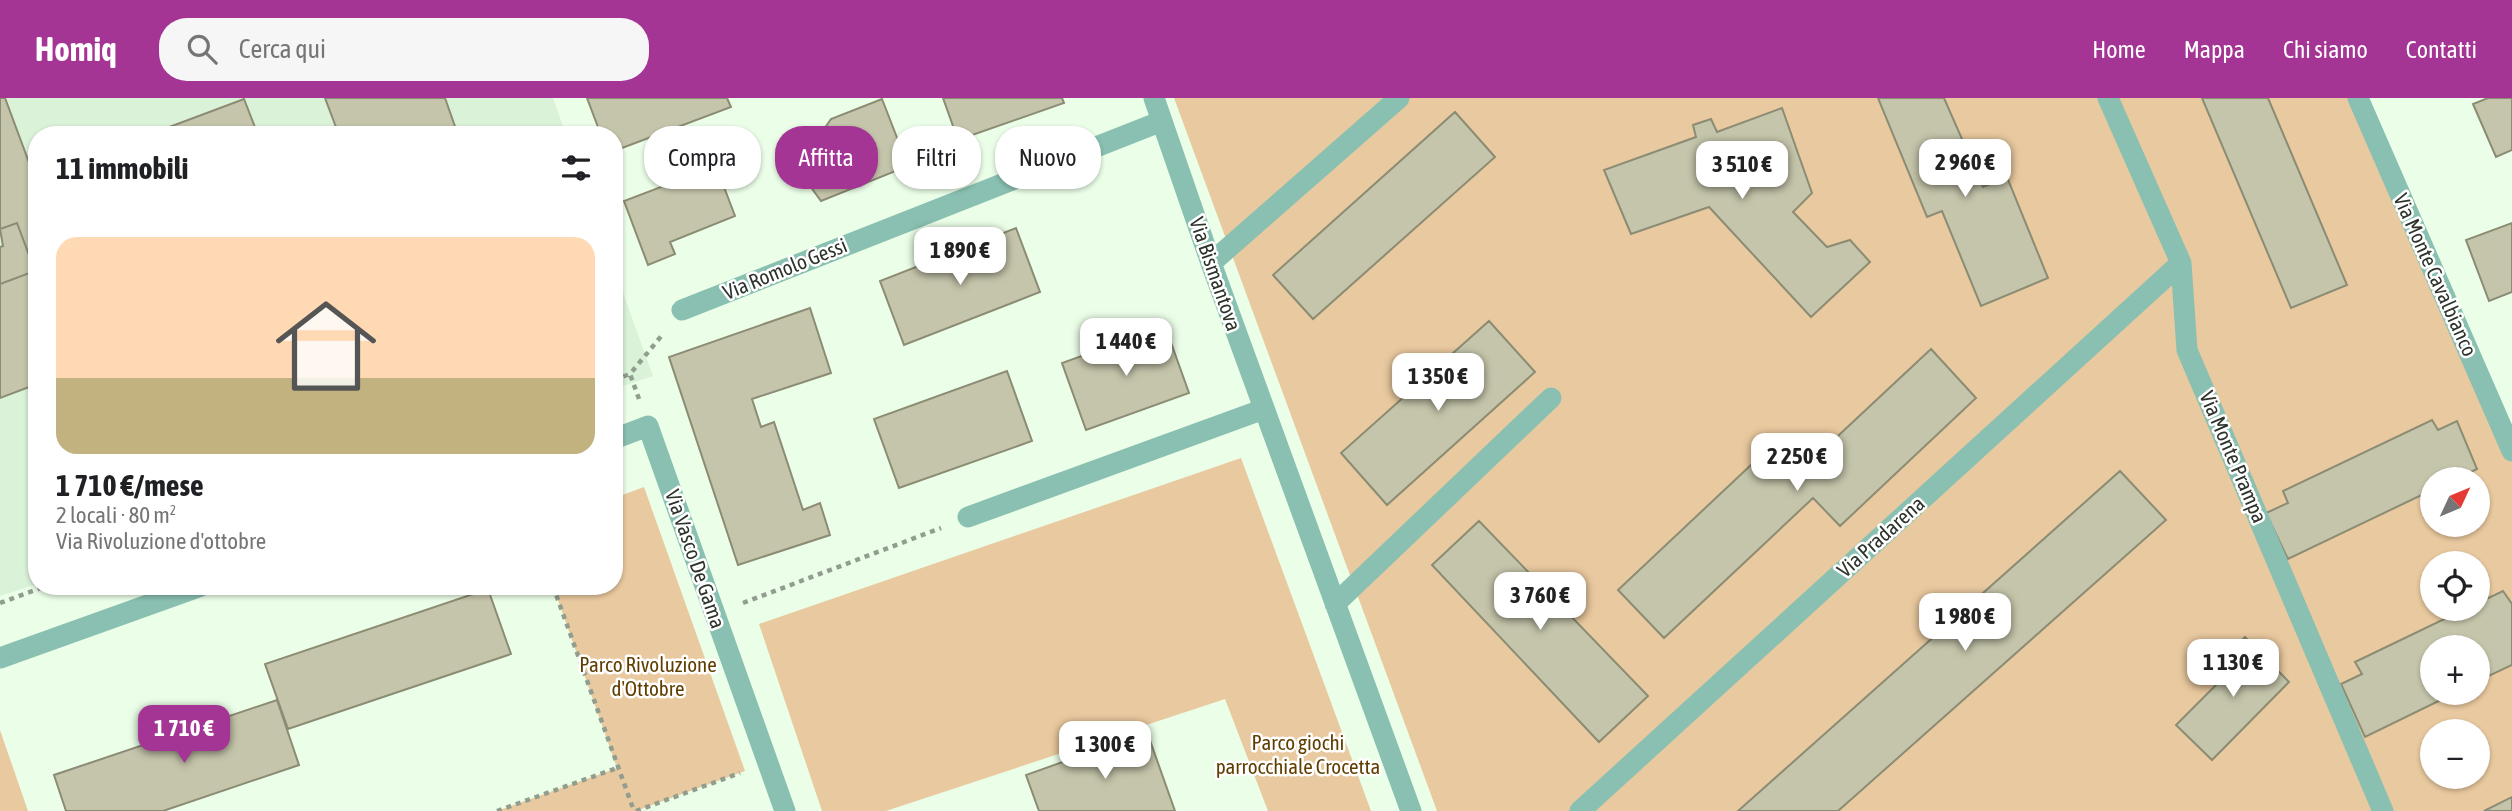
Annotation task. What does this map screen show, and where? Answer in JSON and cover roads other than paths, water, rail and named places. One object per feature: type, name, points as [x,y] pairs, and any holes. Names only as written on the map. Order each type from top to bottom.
[{"type":"street","name":"Via Bismantova","points":[[1154,98],[1211,263],[1411,811]]},
{"type":"street","points":[[1211,263],[1399,98]]},
{"type":"street","name":"Via Monte Prampa","points":[[2108,98],[2181,262],[2188,351],[2383,811]]},
{"type":"street","name":"Via Monte Cavalbianco","points":[[2363,99],[2512,451]]},
{"type":"street","name":"Via Romolo Gessi","points":[[682,310],[1162,121]]},
{"type":"street","name":"Via Pradarena","points":[[1580,811],[2181,262]]},
{"type":"street","points":[[1335,604],[1551,398]]},
{"type":"street","points":[[968,517],[1264,409]]},
{"type":"street","name":"Via Vasco De Gama","points":[[623,436],[648,426],[785,811]]},
{"type":"street","points":[[0,658],[176,595]]},
{"type":"park label","name":"Parco Rivoluzione d'Ottobre","points":[[648,677]]},
{"type":"park label","name":"Parco giochi parrocchiale Crocetta","points":[[1298,755]]}]
